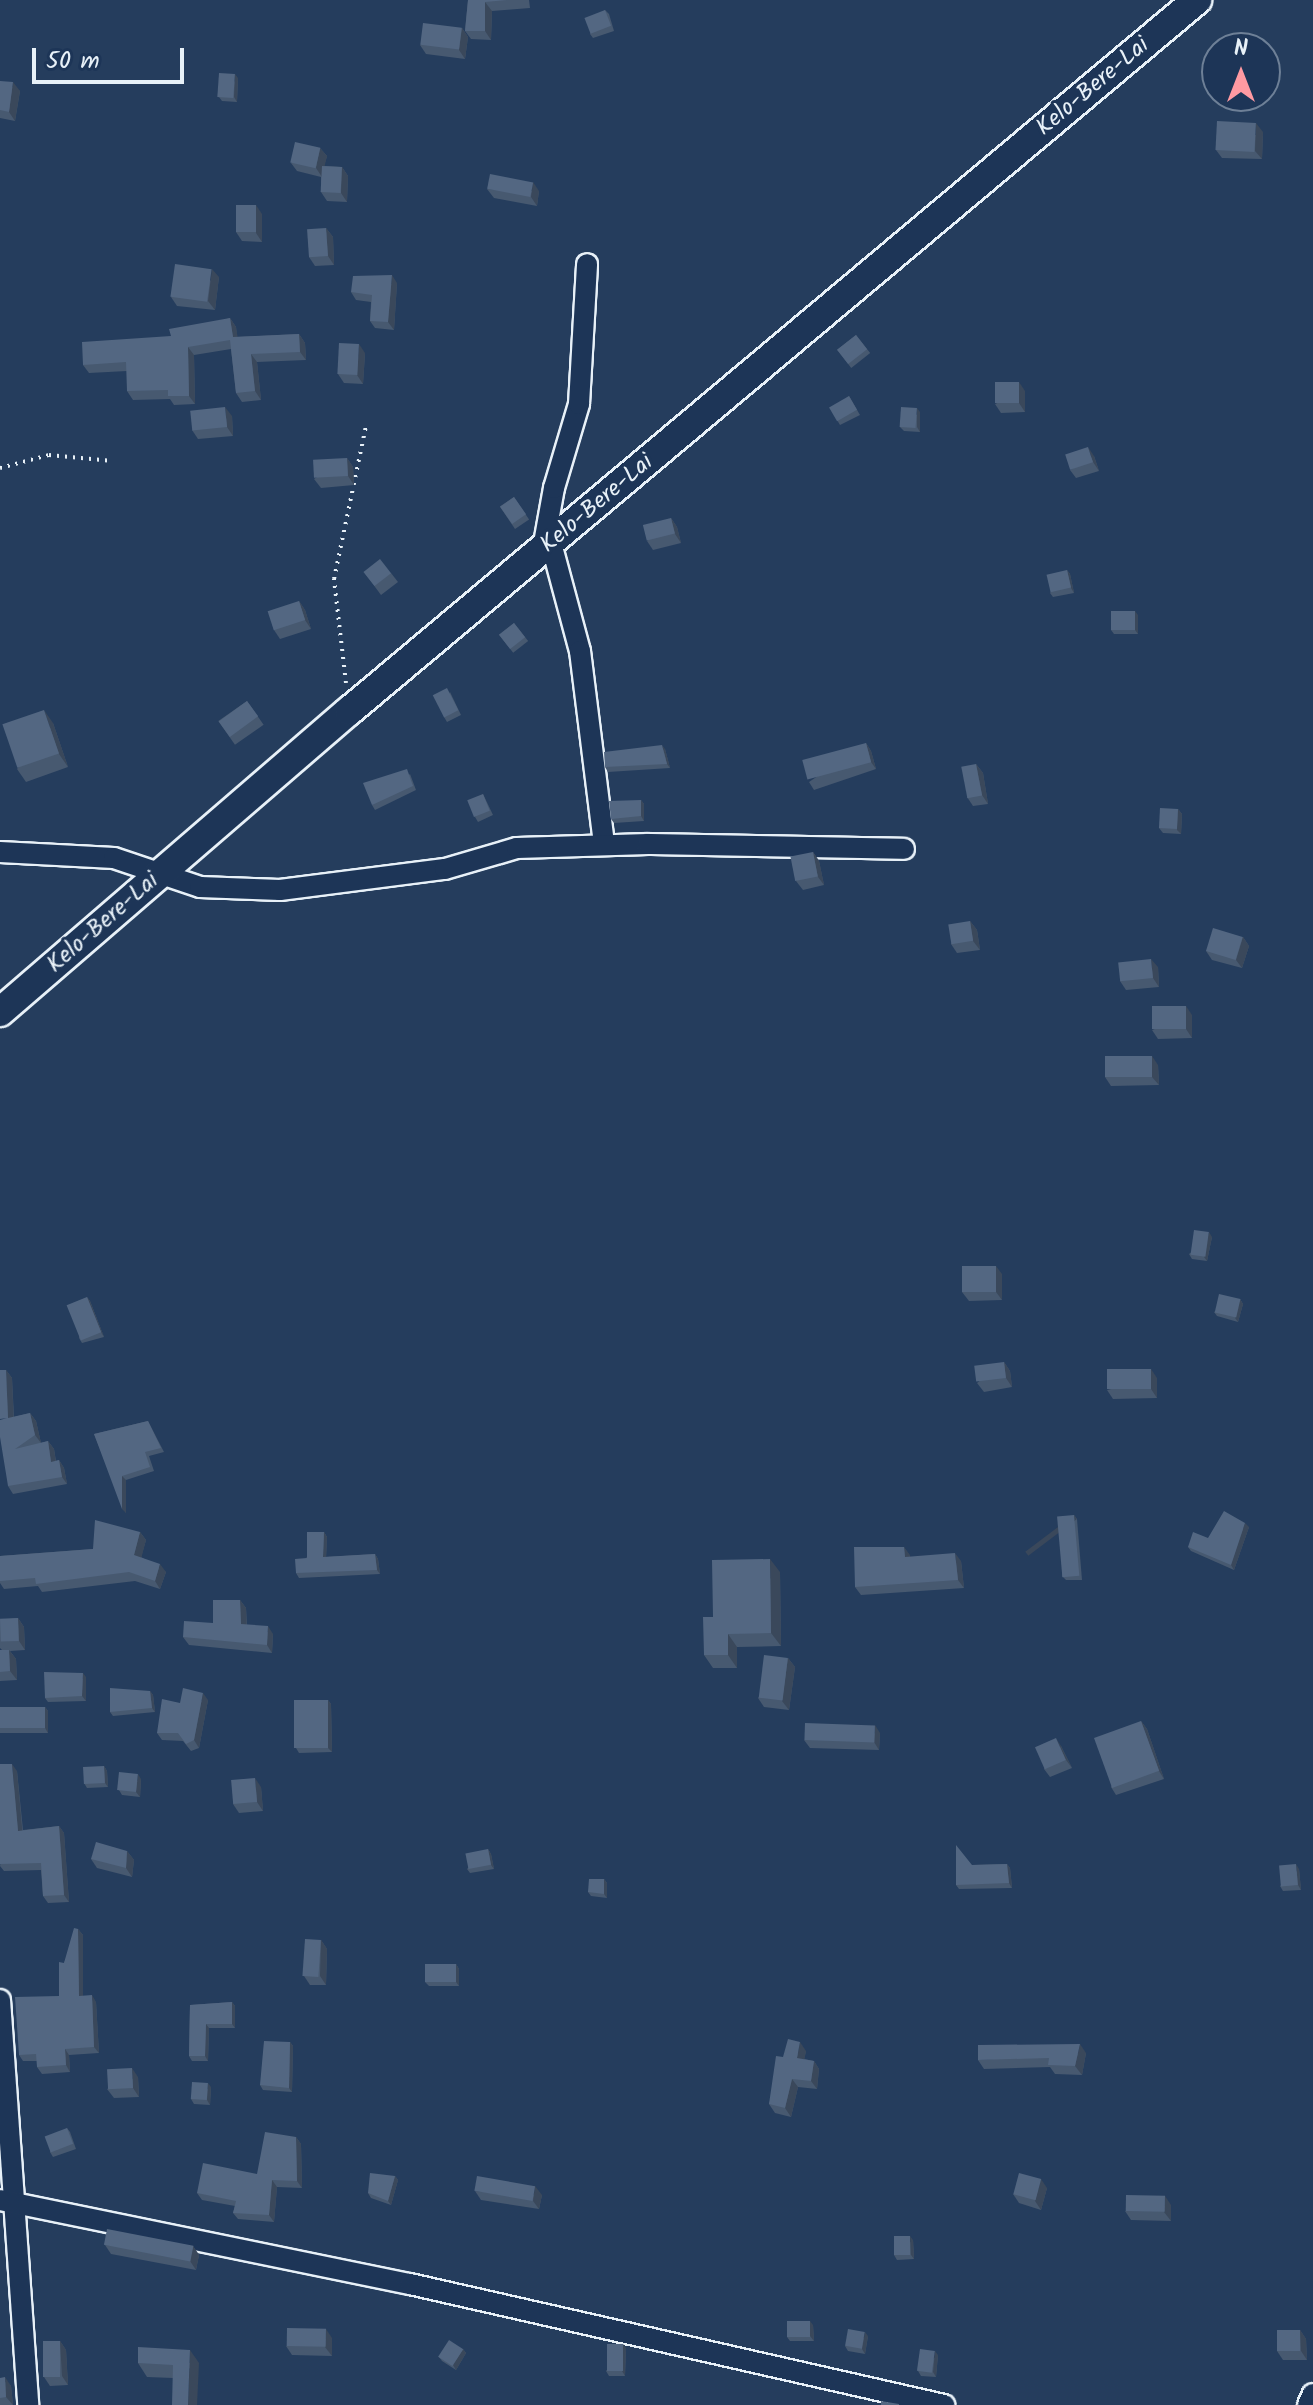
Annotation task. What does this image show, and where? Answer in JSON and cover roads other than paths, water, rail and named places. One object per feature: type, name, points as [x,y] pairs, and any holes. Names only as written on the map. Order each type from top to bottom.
[{"type":"main road","name":"Kelo-Bere-Lai","points":[[0,1012],[349,711],[1197,0]]},
{"type":"street","points":[[587,264],[579,404],[554,488],[547,546],[580,651],[604,845]]},
{"type":"street","points":[[0,852],[114,858],[200,887],[318,888],[445,869],[517,848],[604,845],[904,849]]},
{"type":"street","points":[[0,2000],[6,2202],[28,2405]]},
{"type":"street","points":[[6,2202],[410,2284],[944,2405]]},
{"type":"street","points":[[1308,2405],[1313,2394]]}]
